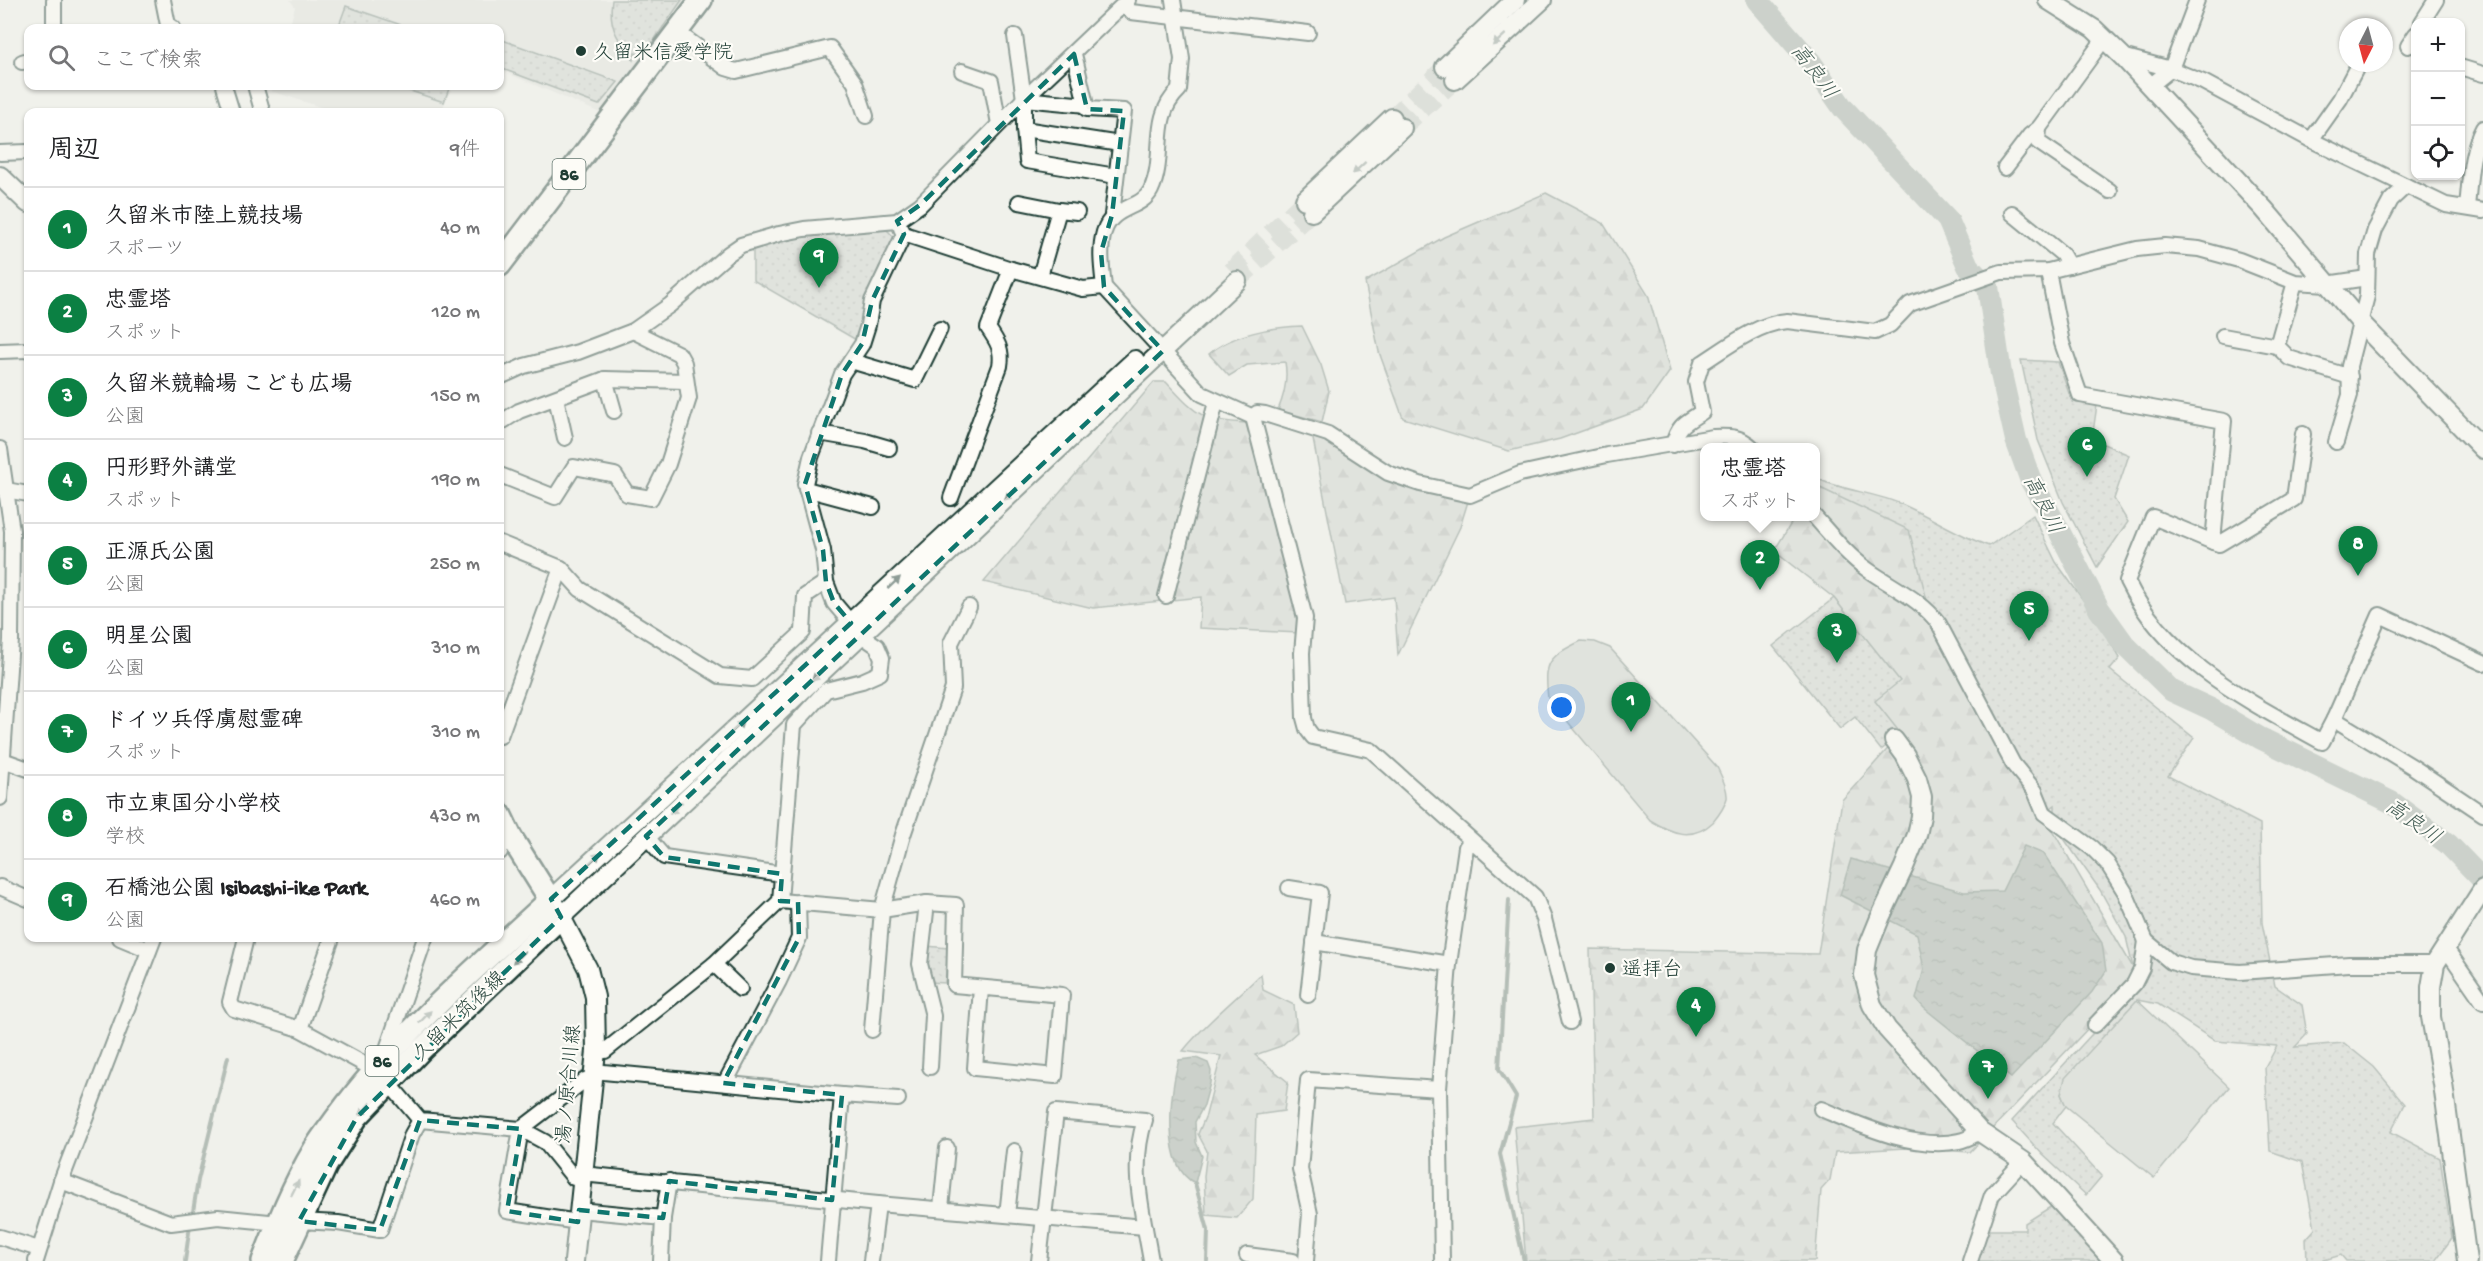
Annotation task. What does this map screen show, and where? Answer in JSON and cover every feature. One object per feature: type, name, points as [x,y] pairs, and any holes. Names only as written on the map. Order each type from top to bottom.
[{"type":"main road","name":"86","points":[[504,260],[701,0]]},
{"type":"main road","points":[[505,845],[556,908]]},
{"type":"main road","name":"久留米筑後線","points":[[263,1261],[357,1117],[382,1071],[556,908]]},
{"type":"main road","name":"久留米筑後線","points":[[282,1261],[289,1222]]},
{"type":"street","points":[[54,0],[54,24]]},
{"type":"street","points":[[163,0],[168,24]]},
{"type":"street","points":[[1113,215],[1142,200],[1149,194],[1155,181],[1163,113],[1168,100],[1179,90],[1182,58],[1173,0]]},
{"type":"street","points":[[1515,0],[1450,73],[1542,0]]},
{"type":"street","points":[[2048,0],[2094,29],[2122,56],[2264,209],[2361,323],[2483,449]]},
{"type":"street","points":[[2150,86],[2171,69],[2197,0]]},
{"type":"street","points":[[2425,18],[2436,0]]},
{"type":"street","points":[[504,375],[524,366],[578,352],[633,331],[670,305],[741,245],[804,229],[897,221],[920,205],[1024,99],[1074,54],[1126,2],[1131,12],[1308,33]]},
{"type":"street","points":[[677,32],[726,68],[736,71],[830,48],[855,83],[866,116]]},
{"type":"street","points":[[1015,36],[1024,99],[1027,161],[1116,176]]},
{"type":"street","points":[[2005,168],[2030,135],[2039,128],[2104,39]]},
{"type":"street","points":[[2408,46],[2411,41]]},
{"type":"street","points":[[1074,54],[1087,109],[1124,111],[1113,215],[1104,231],[1101,252],[1104,287],[1202,394],[1253,417]]},
{"type":"street","points":[[2122,56],[2171,69],[2203,82],[2311,140],[2446,205],[2483,211]]},
{"type":"street","points":[[2465,69],[2483,74]]},
{"type":"street","points":[[962,71],[992,81],[999,124]]},
{"type":"street","points":[[2311,140],[2340,99],[2354,72]]},
{"type":"street","points":[[225,90],[231,108]]},
{"type":"street","points":[[256,90],[261,108]]},
{"type":"street","points":[[1024,99],[1086,105]]},
{"type":"street","points":[[1309,206],[1397,123]]},
{"type":"street","points":[[2039,128],[2038,142],[2110,191]]},
{"type":"street","points":[[1024,129],[1120,144]]},
{"type":"street","points":[[2467,207],[2472,162],[2482,131]]},
{"type":"street","points":[[0,153],[24,152]]},
{"type":"street","points":[[0,176],[24,199]]},
{"type":"street","points":[[2336,442],[2350,394],[2349,366],[2367,296],[2368,254],[2375,230],[2391,200],[2406,186]]},
{"type":"street","points":[[1019,202],[1077,212]]},
{"type":"street","points":[[1040,276],[1059,210]]},
{"type":"street","points":[[2012,213],[2062,254],[2069,266]]},
{"type":"street","points":[[897,221],[904,234],[1011,269],[1083,289],[1104,287]]},
{"type":"street","points":[[596,1051],[605,1051],[714,964],[780,900],[794,725],[826,690],[862,681],[880,673],[882,658],[877,646],[856,629],[834,603],[826,582],[823,550],[806,489],[811,457],[819,433],[842,374],[862,344],[872,300],[904,234]]},
{"type":"street","points":[[1673,445],[1676,431],[1702,412],[1696,382],[1702,363],[1749,334],[1776,322],[1786,321],[1875,332],[1890,325],[1910,304],[2001,272],[2048,271],[2137,249],[2165,246],[2199,249],[2229,257],[2295,282],[2327,284],[2367,279]]},
{"type":"street","points":[[951,498],[1000,366],[1002,357],[999,343],[988,328],[1011,269]]},
{"type":"street","points":[[2048,271],[2062,343],[2080,395],[2224,421],[2213,542]]},
{"type":"street","points":[[556,908],[1234,276]]},
{"type":"street","points":[[2277,346],[2295,282]]},
{"type":"street","points":[[851,361],[915,380],[940,329]]},
{"type":"street","points":[[504,477],[555,497],[574,467],[615,475],[627,494],[651,498],[672,453],[688,398],[684,363],[679,354],[633,331]]},
{"type":"street","points":[[2223,336],[2277,346],[2289,358],[2350,377]]},
{"type":"street","points":[[0,351],[24,350]]},
{"type":"street","points":[[504,420],[519,411],[605,379],[686,381]]},
{"type":"street","points":[[605,379],[614,411]]},
{"type":"street","points":[[556,398],[565,438]]},
{"type":"street","points":[[1166,596],[1216,402]]},
{"type":"street","points":[[1253,417],[1257,413],[1265,414],[1328,434],[1388,473],[1420,484],[1470,495],[1520,474],[1607,455],[1731,436],[1748,443]]},
{"type":"street","points":[[1253,417],[1305,618],[1302,652],[1306,729],[1313,737],[1371,750],[1535,897],[1544,919],[1570,1022]]},
{"type":"street","points":[[819,433],[865,441],[889,448]]},
{"type":"street","points":[[2303,434],[2294,499],[2219,544],[2153,517],[2127,581],[2138,604],[2158,630],[2183,656],[2227,687],[2322,742],[2380,615],[2483,663]]},
{"type":"street","points":[[0,450],[12,531],[11,640],[0,798]]},
{"type":"street","points":[[806,489],[873,507]]},
{"type":"street","points":[[6,490],[24,493]]},
{"type":"street","points":[[1818,521],[1840,546],[1866,568],[1930,612],[1939,624],[2013,764],[2035,791],[2044,813],[2092,848],[2107,863],[2125,892],[2146,940],[2171,962],[2191,968],[2240,972],[2349,964],[2435,964]]},
{"type":"street","points":[[504,545],[561,568],[580,589],[720,676],[752,679],[803,632],[805,596],[826,582]]},
{"type":"street","points":[[504,725],[561,568]]},
{"type":"street","points":[[872,1030],[882,909],[903,835],[953,688],[951,643],[969,607]]},
{"type":"street","points":[[556,908],[646,836],[856,629]]},
{"type":"street","points":[[2334,719],[2413,767],[2483,814]]},
{"type":"street","points":[[1894,740],[1905,755],[1917,779],[1922,797],[1921,816],[1917,835],[1867,950],[1864,975],[1872,1005],[1887,1029],[1980,1132],[2023,1161],[2114,1261]]},
{"type":"street","points":[[2,759],[24,767]]},
{"type":"street","points":[[646,836],[664,857],[782,874]]},
{"type":"street","points":[[1442,1261],[1439,1089],[1449,964],[1466,847],[1471,841]]},
{"type":"street","points":[[0,887],[24,897]]},
{"type":"street","points":[[1289,888],[1320,893],[1308,995]]},
{"type":"street","points":[[2467,1261],[2443,1084],[2431,1017],[2431,987],[2435,964],[2478,896]]},
{"type":"street","points":[[780,900],[882,909],[927,903],[956,905],[954,985],[1062,995],[1055,1076],[975,1068],[981,988]]},
{"type":"street","points":[[725,1083],[799,938],[798,902]]},
{"type":"street","points":[[927,903],[920,964],[933,1016],[930,1067]]},
{"type":"street","name":"湯ノ原合川線","points":[[556,908],[588,969],[595,997],[596,1051],[574,1261]]},
{"type":"street","points":[[2095,1024],[2134,984],[2142,968],[2146,940]]},
{"type":"street","points":[[245,942],[230,1002],[234,1009],[300,1029],[382,1071],[420,1120],[521,1129],[544,1142],[574,1178],[669,1181],[832,1200],[1145,1227]]},
{"type":"street","points":[[300,1029],[331,942]]},
{"type":"street","points":[[382,1071],[424,942]]},
{"type":"street","points":[[1314,942],[1449,964]]},
{"type":"street","points":[[0,1237],[37,1255],[61,1181],[152,944]]},
{"type":"street","points":[[2445,947],[2483,1002]]},
{"type":"street","points":[[714,964],[740,988]]},
{"type":"street","points":[[663,1218],[507,1211],[521,1129],[593,1076],[725,1083],[898,1099]]},
{"type":"street","points":[[1306,1261],[1310,1214],[1300,1169],[1308,1080],[1439,1089]]},
{"type":"street","points":[[828,1261],[842,1095]]},
{"type":"street","points":[[1821,1109],[1874,1131],[1926,1142],[1959,1142],[1980,1132]]},
{"type":"street","points":[[1039,1261],[1056,1112],[1145,1120],[1137,1151],[1136,1169],[1151,1261]]},
{"type":"street","points":[[61,1181],[171,1223],[218,1217],[338,1223],[380,1230],[412,1134],[420,1120]]},
{"type":"street","points":[[941,1208],[947,1148]]},
{"type":"street","points":[[1007,1215],[1014,1151]]},
{"type":"street","points":[[1970,1261],[1992,1195],[2023,1161]]},
{"type":"street","points":[[661,1261],[663,1218],[669,1181]]},
{"type":"street","points":[[871,1261],[878,1204]]},
{"type":"street","points":[[1247,1255],[1293,1261]]},
{"type":"highlighted area","points":[[1074,54],[1087,109],[1124,111],[1112,215],[1101,252],[1104,287],[1163,351],[646,836],[664,857],[782,874],[780,901],[798,902],[799,938],[723,1083],[842,1095],[832,1200],[669,1181],[663,1218],[579,1210],[578,1222],[507,1211],[521,1129],[420,1120],[380,1230],[299,1221],[357,1117],[561,917],[551,899],[851,623],[834,603],[826,582],[823,550],[805,484],[842,374],[862,344],[872,301],[904,234],[897,221],[920,205]]},
{"type":"shaded area","name":"久留米信愛学院","points":[[290,0],[696,0],[612,118],[504,72],[504,24],[290,24],[295,7]]},
{"type":"shaded area","points":[[451,90],[443,107],[446,108],[324,108],[271,91]]},
{"type":"green space","points":[[612,0],[682,0],[643,56],[635,53],[633,60],[615,32],[611,18]]},
{"type":"green space","points":[[346,6],[398,24],[339,24]]},
{"type":"green space","points":[[504,40],[618,82],[599,105],[504,69]]},
{"type":"green space","points":[[407,90],[448,90],[444,102]]},
{"type":"green space","points":[[1546,193],[1603,223],[1648,295],[1670,371],[1643,409],[1560,439],[1509,451],[1403,418],[1379,352],[1365,282],[1444,237]]},
{"type":"green space","points":[[885,228],[894,237],[868,297],[858,341],[753,280],[753,245],[804,233]]},
{"type":"green space","points":[[1302,326],[1321,365],[1329,391],[1322,422],[1278,410],[1285,386],[1285,362],[1247,365],[1229,376],[1209,354],[1229,341],[1253,333]]},
{"type":"green space","points":[[2021,360],[2058,362],[2072,402],[2097,405],[2092,439],[2129,455],[2114,499],[2128,522],[2097,567],[2063,502],[2038,440]]},
{"type":"green space","points":[[1154,382],[1166,382],[1192,409],[1208,418],[1246,423],[1304,612],[1299,633],[1199,628],[1201,597],[1093,608],[984,582]]},
{"type":"green space","points":[[1312,434],[1388,473],[1470,495],[1460,527],[1398,655],[1394,597],[1345,604]]},
{"type":"green space","points":[[1820,480],[1901,504],[1989,546],[2033,515],[2056,562],[2093,614],[2120,658],[2110,670],[2194,738],[2168,776],[2260,824],[2262,923],[2275,986],[2302,1005],[2307,1034],[2295,1047],[2344,1043],[2374,1067],[2405,1104],[2391,1132],[2440,1158],[2452,1238],[2435,1261],[2346,1261],[2341,1255],[2321,1261],[2307,1261],[2306,1239],[2315,1229],[2302,1162],[2270,1151],[2265,1068],[2277,1046],[2215,1041],[2158,1004],[2137,1000],[2061,1094],[2066,1106],[2053,1123],[2102,1176],[2086,1195],[2043,1155],[2012,1121],[2137,985],[2126,937],[2100,890],[2055,826],[2055,805],[2044,813],[1818,521],[1820,521]]},
{"type":"green space","points":[[1820,488],[1909,530],[1930,612],[2011,759],[2138,976],[1970,1152],[1906,1148],[1835,1152],[1830,1180],[1821,1190],[1815,1261],[1526,1261],[1514,1127],[1594,1118],[1590,949],[1818,954],[1842,800],[1901,734],[1875,701],[1900,681],[1834,598],[1774,551],[1793,521],[1820,521]]},
{"type":"green space","points":[[1834,598],[1901,681],[1902,734],[1881,750],[1855,717],[1840,729],[1773,646]]},
{"type":"green space","points":[[1581,641],[1595,642],[1610,648],[1717,767],[1727,798],[1717,817],[1705,828],[1689,834],[1674,832],[1650,820],[1548,698],[1547,676],[1551,662],[1561,652]]},
{"type":"green space","points":[[926,946],[948,948],[945,983],[929,982],[924,967]]},
{"type":"green space","points":[[1261,974],[1263,990],[1294,1005],[1297,1032],[1281,1046],[1255,1055],[1288,1082],[1284,1111],[1256,1115],[1253,1199],[1237,1218],[1206,1215],[1204,1176],[1207,1151],[1198,1134],[1206,1115],[1221,1056],[1183,1051]]},
{"type":"green space","points":[[2137,1000],[2229,1087],[2154,1178],[2066,1106],[2061,1094],[2065,1078]]},
{"type":"green space","points":[[2055,1204],[2107,1261],[1975,1261],[1987,1230],[2025,1230],[2025,1223]]},
{"type":"water","points":[[2024,846],[2044,854],[2102,943],[2106,971],[2092,992],[2011,1078],[1924,1008],[1916,999],[1924,969],[1917,934],[1840,895],[1851,859],[1964,892],[2002,891]]},
{"type":"water","points":[[1196,1058],[1208,1063],[1211,1071],[1204,1105],[1195,1122],[1196,1142],[1202,1156],[1195,1183],[1184,1175],[1177,1162],[1171,1127],[1171,1108],[1179,1060]]},
{"type":"waterway","name":"高良川","points":[[1757,0],[1810,61],[1843,108],[1948,220],[1968,266],[1988,287],[2001,374],[2016,440],[2031,481],[2099,609],[2124,644],[2172,691],[2211,709],[2260,738],[2393,803],[2448,844],[2483,880]]},
{"type":"waterway","points":[[1509,900],[1499,1069],[1516,1097],[1500,1154],[1524,1261]]},
{"type":"waterway","points":[[192,1218],[198,1180],[228,1057]]},
{"type":"waterway","points":[[1195,1183],[1208,1230],[1207,1261]]},
{"type":"waterway","points":[[185,1261],[190,1225]]},
{"type":"tunnel","points":[[1392,118],[1445,67]]},
{"type":"tunnel","points":[[1402,128],[1455,80]]},
{"type":"tunnel","points":[[1231,271],[1305,200]]},
{"type":"tunnel","points":[[1237,281],[1312,212]]},
{"type":"place","name":"久留米信愛学院","points":[[581,51]]},
{"type":"place","name":"石橋池公園 Isibashi-ike Park","points":[[819,288]]},
{"type":"place","name":"明星公園","points":[[2087,477]]},
{"type":"place","name":"市立東国分小学校","points":[[2358,576]]},
{"type":"place","name":"忠霊塔","points":[[1760,590]]},
{"type":"place","name":"正源氏公園","points":[[2029,641]]},
{"type":"place","name":"久留米競輪場 こども広場","points":[[1837,663]]},
{"type":"place","name":"久留米市陸上競技場","points":[[1631,732]]},
{"type":"place","name":"遥拝台","points":[[1610,968]]},
{"type":"place","name":"円形野外講堂","points":[[1696,1037]]},
{"type":"place","name":"ドイツ兵俘虜慰霊碑","points":[[1988,1099]]}]
